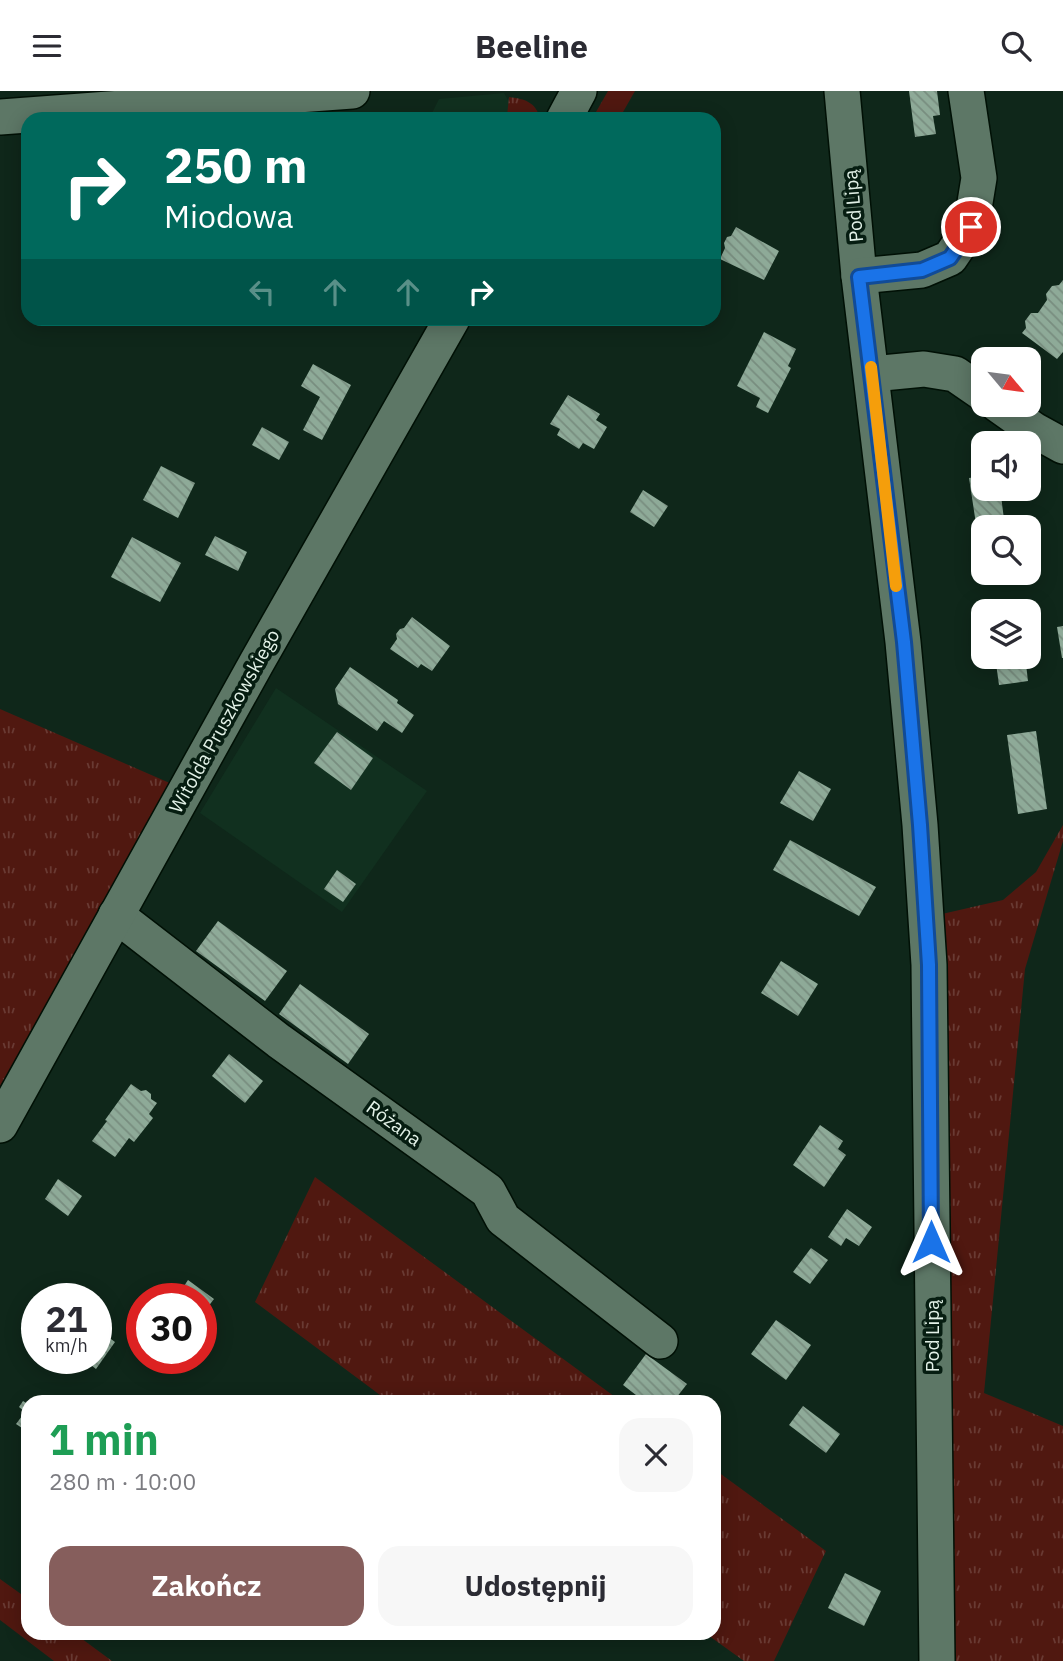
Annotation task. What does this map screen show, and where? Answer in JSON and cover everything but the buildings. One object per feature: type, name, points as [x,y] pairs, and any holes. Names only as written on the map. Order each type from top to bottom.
[{"type":"street","points":[[68,112],[352,91]]},
{"type":"street","name":"Pod Lipą","points":[[842,91],[859,277],[904,642],[929,965],[937,1661]]},
{"type":"street","points":[[859,277],[922,270],[950,258],[971,227],[979,178],[966,91]]},
{"type":"street","points":[[0,117],[21,115]]},
{"type":"street","name":"Witolda Pruszkowskiego","points":[[0,1125],[448,326]]},
{"type":"street","points":[[872,374],[925,369],[955,374],[971,385]]},
{"type":"street","points":[[1020,417],[1061,442]]},
{"type":"street","name":"Różana","points":[[116,915],[279,1041],[488,1191],[503,1219],[660,1341]]},
{"type":"shaded area","points":[[504,93],[515,112],[432,112],[439,99]]},
{"type":"shaded area","points":[[276,688],[427,791],[342,912],[200,813]]},
{"type":"green space","points":[[608,91],[635,91],[623,112],[596,112]]},
{"type":"green space","points":[[509,97],[529,102],[537,112],[507,112]]},
{"type":"green space","points":[[0,709],[172,784],[0,1088]]},
{"type":"green space","points":[[1063,825],[1063,841],[1025,969],[984,1393],[1063,1426],[1063,1661],[953,1661],[942,914],[1003,900],[1036,872]]},
{"type":"green space","points":[[315,1177],[612,1395],[380,1395],[255,1302]]},
{"type":"green space","points":[[721,1474],[826,1551],[774,1661],[744,1661],[715,1640],[721,1640]]},
{"type":"green space","points":[[0,1579],[21,1594],[21,1636],[0,1620]]},
{"type":"green space","points":[[26,1640],[84,1640],[112,1661],[54,1661]]},
{"type":"slow traffic","points":[[871,367],[896,586]]},
{"type":"route","points":[[931,1242],[929,965],[920,825],[904,642],[859,277],[922,270],[950,258],[971,227]]}]
